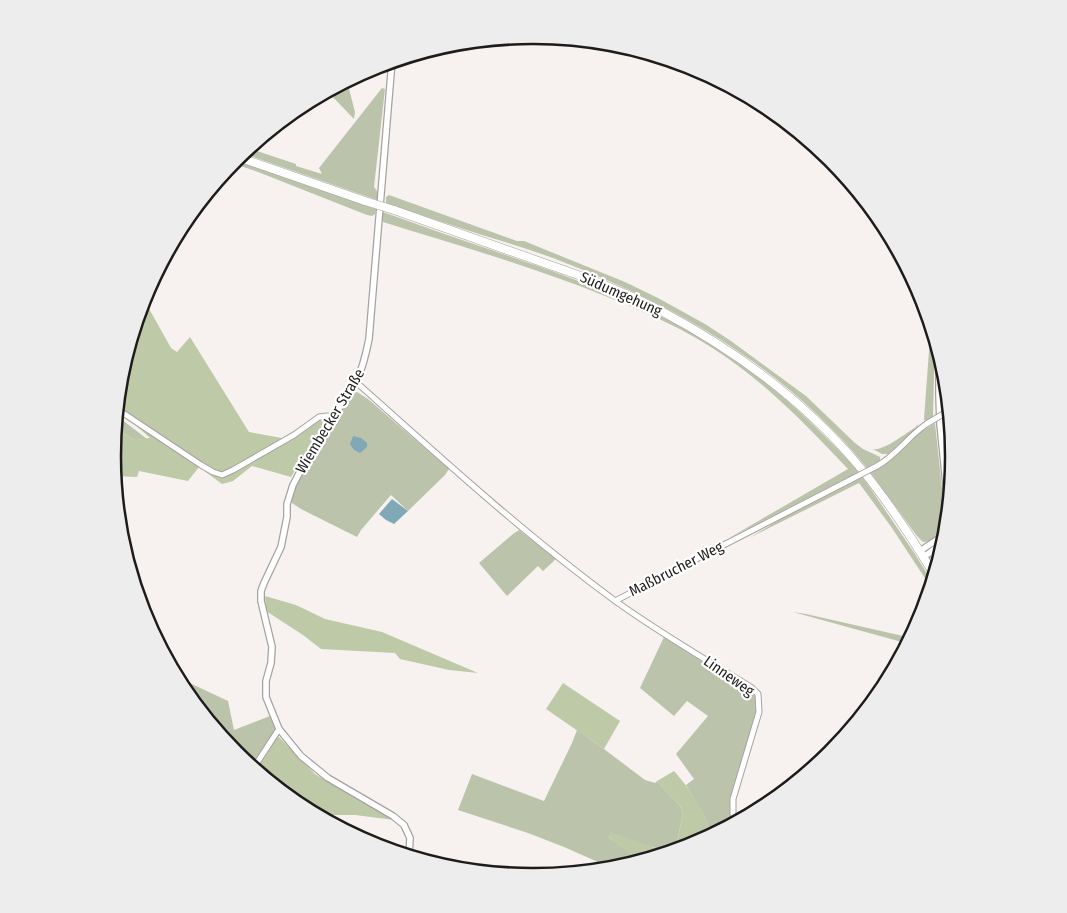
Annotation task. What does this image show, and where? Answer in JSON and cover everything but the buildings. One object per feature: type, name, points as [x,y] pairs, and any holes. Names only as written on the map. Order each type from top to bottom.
[{"type":"main road","name":"Südumgehung","points":[[247,160],[394,210],[620,291],[662,311],[727,349],[777,386],[840,445],[876,488],[931,568]]},
{"type":"street","name":"Wiembecker Straße","points":[[391,69],[369,339],[364,364],[356,382],[332,417],[292,485],[281,547],[267,574],[261,591],[261,601],[272,647],[266,681],[266,697],[279,729],[302,756],[321,774],[401,822],[410,838],[409,850]]},
{"type":"street","points":[[938,378],[940,424],[945,476]]},
{"type":"street","name":"Maßbrucher Weg","points":[[356,382],[519,525],[615,600],[877,466],[915,432],[944,414]]},
{"type":"street","points":[[123,413],[201,465],[222,475],[294,435],[319,417],[332,417]]},
{"type":"street","points":[[922,554],[937,540]]},
{"type":"street","points":[[922,554],[935,549]]},
{"type":"street","name":"Linneweg","points":[[615,600],[662,632],[752,688],[758,694],[759,712],[733,800],[734,817]]},
{"type":"street","points":[[257,763],[279,729]]},
{"type":"green space","points":[[349,87],[355,112],[354,119],[332,96]]},
{"type":"green space","points":[[382,88],[385,89],[374,187],[377,191],[377,200],[251,156],[256,151],[322,174],[319,168]]},
{"type":"green space","points":[[244,163],[376,209],[375,214],[372,216],[367,215],[241,166]]},
{"type":"green space","points":[[389,195],[517,241],[524,241],[625,282],[658,298],[731,341],[806,396],[855,443],[880,457],[880,461],[867,468],[836,433],[803,401],[731,346],[693,323],[611,282],[557,260],[386,203],[386,197]]},
{"type":"green space","points":[[383,212],[593,287],[675,323],[726,354],[780,394],[813,424],[859,472],[729,538],[848,469],[804,424],[757,381],[740,367],[695,337],[651,315],[578,285],[383,222]]},
{"type":"green space","points":[[149,308],[171,348],[177,352],[190,337],[249,432],[282,438],[320,415],[325,418],[321,428],[291,477],[252,466],[233,481],[222,484],[199,467],[188,481],[139,471],[137,477],[122,476],[122,433],[135,440],[150,438],[123,414],[135,350]]},
{"type":"green space","points":[[930,342],[934,360],[933,417],[925,421]]},
{"type":"green space","points":[[357,392],[368,399],[449,469],[408,511],[391,495],[357,537],[292,503],[292,493],[298,478],[350,394]]},
{"type":"green space","points":[[123,420],[147,439],[135,440],[122,433]]},
{"type":"green space","points":[[918,423],[917,428],[888,454],[882,454],[873,449],[878,449],[895,441],[916,427]]},
{"type":"green space","points":[[935,423],[943,510],[938,534],[932,540],[923,542],[870,472],[915,436]]},
{"type":"green space","points":[[862,476],[928,575],[927,581],[892,528],[859,483],[749,538],[791,513]]},
{"type":"green space","points":[[519,530],[556,559],[543,571],[538,566],[507,596],[479,563]]},
{"type":"green space","points":[[265,596],[296,605],[325,619],[382,632],[478,673],[449,670],[400,659],[395,653],[321,649],[266,611]]},
{"type":"green space","points":[[793,612],[905,636],[902,642]]},
{"type":"green space","points":[[664,637],[757,698],[755,720],[731,800],[730,812],[732,818],[709,830],[698,804],[686,785],[694,779],[676,754],[708,716],[687,701],[674,716],[640,688]]},
{"type":"green space","points":[[188,682],[228,701],[234,730],[270,716],[275,729],[256,762],[223,729]]},
{"type":"green space","points":[[563,683],[620,721],[604,749],[546,709]]},
{"type":"green space","points":[[577,730],[645,780],[655,783],[657,781],[680,806],[683,813],[677,843],[660,849],[608,837],[631,853],[629,858],[601,863],[528,833],[458,810],[472,774],[544,801]]},
{"type":"green space","points":[[277,735],[315,774],[394,820],[355,815],[329,815],[304,800],[258,764]]},
{"type":"green space","points":[[674,771],[697,802],[709,830],[677,843],[683,813],[680,806],[657,781]]},
{"type":"green space","points":[[611,832],[659,849],[628,858],[630,853],[608,837]]},
{"type":"water","points":[[353,436],[361,438],[367,443],[367,447],[360,453],[354,450],[350,444]]},
{"type":"water","points":[[392,499],[408,511],[394,524],[379,514]]}]
